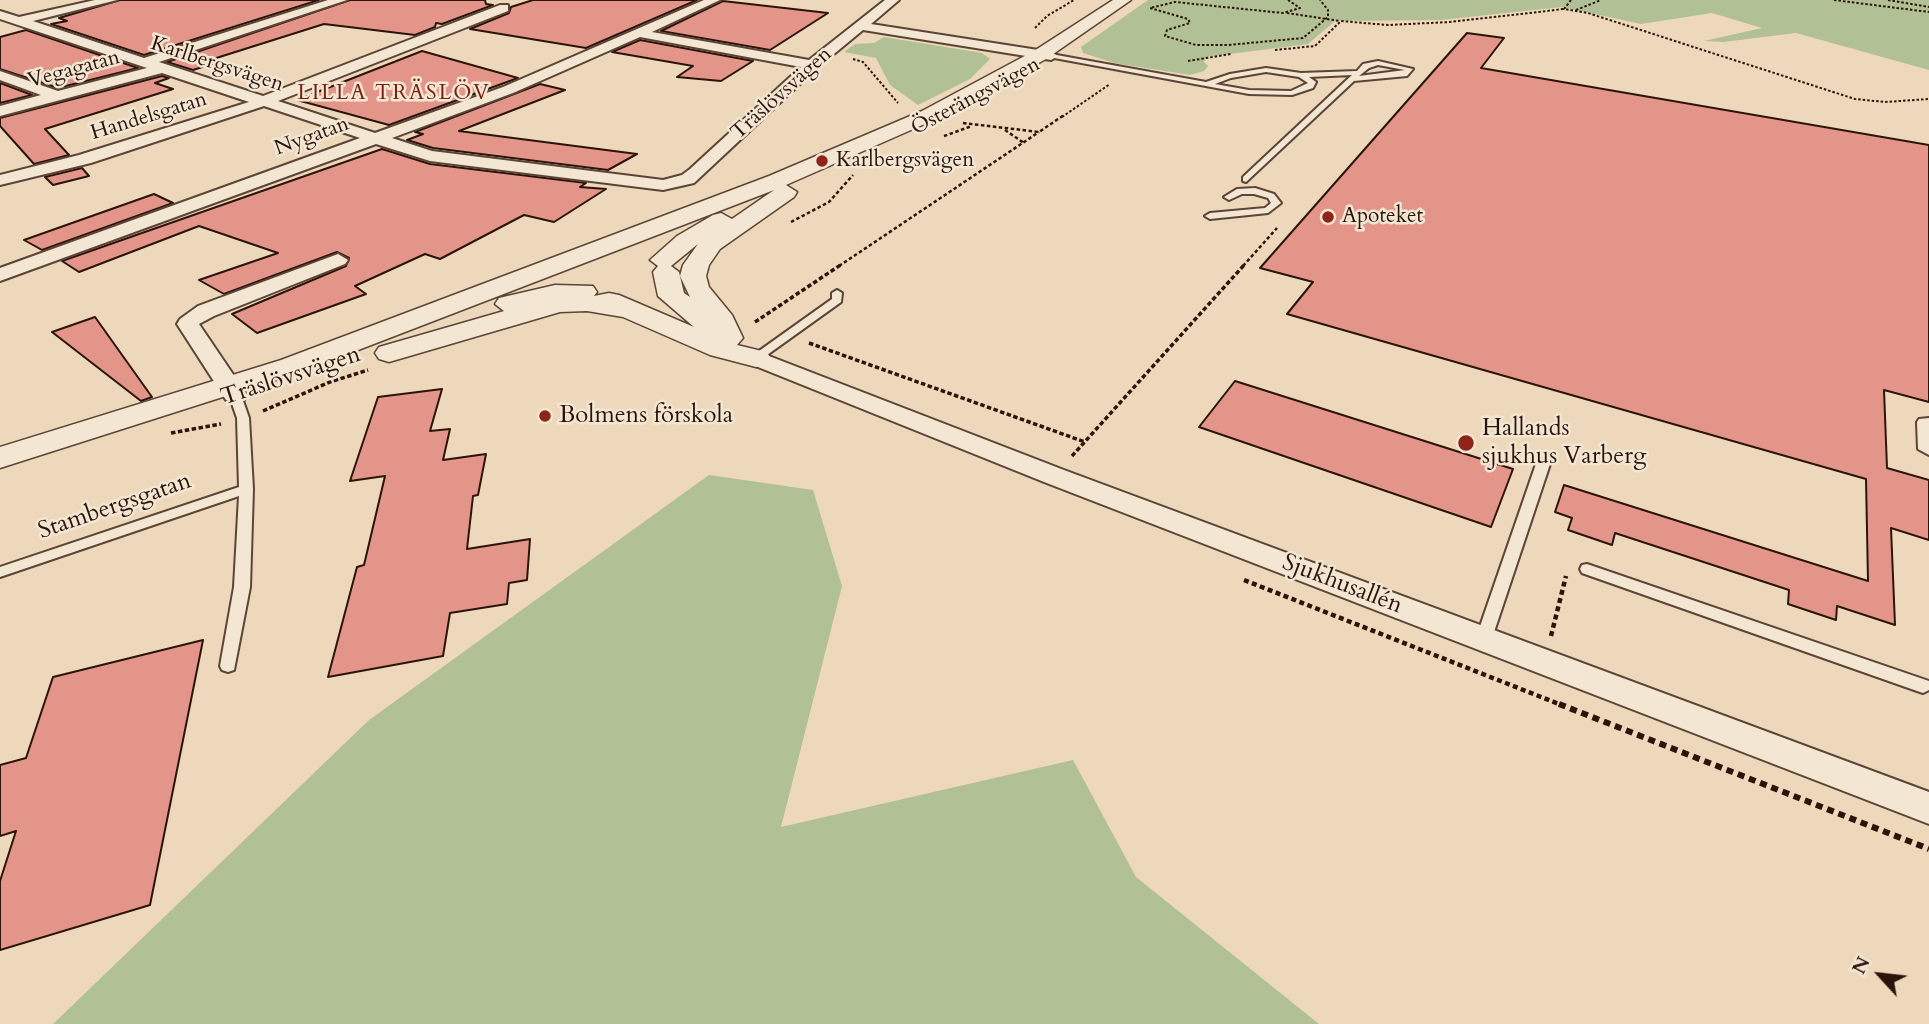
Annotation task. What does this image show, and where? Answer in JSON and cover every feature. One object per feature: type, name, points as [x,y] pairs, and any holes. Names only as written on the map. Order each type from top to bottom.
[{"type":"street","points":[[19,21],[111,0]]},
{"type":"street","name":"Vegagatan","points":[[142,63],[341,0]]},
{"type":"street","name":"Nygatan","points":[[0,275],[508,90],[643,34],[714,0]]},
{"type":"street","points":[[887,0],[892,0]]},
{"type":"street","name":"Träslövsvägen","points":[[671,184],[696,173],[812,65],[892,0]]},
{"type":"street","name":"Österängsvägen","points":[[1046,56],[1123,0]]},
{"type":"street","name":"Österängsvägen","points":[[664,266],[717,222],[781,187],[1046,56],[1134,0]]},
{"type":"street","name":"Handelsgatan","points":[[0,180],[85,159],[262,102],[504,8]]},
{"type":"street","name":"Karlbergsvägen","points":[[0,15],[159,69],[446,159],[646,184],[671,184]]},
{"type":"street","points":[[860,26],[1046,56]]},
{"type":"street","points":[[643,34],[812,65]]},
{"type":"street","name":"Vegagatan","points":[[0,111],[159,69]]},
{"type":"street","points":[[0,75],[57,96]]},
{"type":"street","points":[[729,338],[718,315],[696,288],[696,265],[711,244],[781,187]]},
{"type":"street","name":"Österängsvägen","points":[[546,271],[612,253],[781,187]]},
{"type":"street","name":"Österängsvägen","points":[[488,293],[781,187]]},
{"type":"street","points":[[612,253],[643,252],[664,266],[671,296],[678,304],[756,358]]},
{"type":"street","points":[[236,400],[188,324],[206,311],[338,260]]},
{"type":"street","points":[[586,261],[576,269],[572,278],[574,286],[720,349],[756,358]]},
{"type":"street","name":"Träslövsvägen","points":[[0,471],[236,400],[331,364],[515,302],[555,293],[619,295],[641,290],[658,282],[664,266]]},
{"type":"street","name":"Träslövsvägen","points":[[0,458],[236,400],[488,293]]},
{"type":"street","points":[[331,364],[400,350],[558,304],[587,303],[631,310]]},
{"type":"street","name":"Sjukhusallén","points":[[756,358],[1054,476],[1929,808]]},
{"type":"lane","points":[[1046,56],[1249,92],[1292,93],[1310,86],[1312,82],[1301,75]]},
{"type":"lane","points":[[1207,84],[1250,72],[1355,76],[1407,75],[1409,69],[1378,63],[1366,66],[1355,76],[1246,179]]},
{"type":"lane","points":[[1210,216],[1268,210],[1276,203],[1271,196],[1255,191],[1240,191],[1229,197]]},
{"type":"lane","points":[[756,358],[837,300],[837,293]]},
{"type":"lane","points":[[228,666],[242,587],[246,489],[236,400]]},
{"type":"lane","points":[[1929,422],[1923,422],[1925,449],[1929,451]]},
{"type":"lane","points":[[1484,638],[1543,464]]},
{"type":"lane","name":"Stambergsgatan","points":[[0,572],[246,489]]},
{"type":"lane","points":[[1587,569],[1923,685]]},
{"type":"path","points":[[1283,13],[1300,8],[1288,0]]},
{"type":"path","points":[[1320,0],[1328,10],[1325,20],[1303,38],[1196,45],[1165,36],[1167,30],[1190,23],[1188,19],[1150,8],[1175,2],[1283,13],[1325,20],[1341,21]]},
{"type":"path","points":[[1571,0],[1564,9],[1575,10],[1855,99],[1885,102],[1929,99]]},
{"type":"path","points":[[1575,10],[1601,0]]},
{"type":"path","points":[[1833,0],[1929,12]]},
{"type":"path","points":[[1870,5],[1875,0]]},
{"type":"path","points":[[1888,0],[1929,7]]},
{"type":"path","points":[[825,54],[863,62],[886,93],[900,105]]},
{"type":"path","points":[[943,136],[973,126]]},
{"type":"path","points":[[1003,129],[1024,143]]},
{"type":"path","points":[[1039,132],[755,322],[1085,442]]},
{"type":"path","points":[[786,224],[809,215],[829,202],[859,171]]},
{"type":"path","points":[[1054,476],[1281,224]]},
{"type":"path","points":[[170,433],[210,428],[236,400],[283,404],[331,382],[370,370]]},
{"type":"path","points":[[1536,694],[1568,569],[1573,566],[1587,569]]},
{"type":"green space","points":[[1148,0],[1929,0],[1929,70],[1796,33],[1723,42],[1704,41],[1762,28],[1712,13],[1641,24],[1562,7],[1441,20],[1335,21],[1308,44],[1206,57],[1204,62],[1208,66],[1204,71],[1190,75],[1114,63],[1083,53],[1081,47]]},
{"type":"green space","points":[[884,37],[982,53],[990,59],[970,79],[918,105],[890,85],[876,58],[844,52],[855,44],[874,43]]},
{"type":"green space","points":[[709,475],[813,490],[842,586],[781,827],[1073,760],[1136,877],[1319,1024],[53,1024],[369,720]]},
{"type":"building","points":[[120,0],[319,0],[144,55],[51,24],[67,21],[59,18]]},
{"type":"building","points":[[350,0],[485,0],[486,4],[493,5],[442,24],[436,23],[435,27],[415,35],[324,24],[210,60],[218,62],[193,70],[167,62]]},
{"type":"building","points":[[533,0],[697,0],[586,48],[470,29],[509,13],[511,7]]},
{"type":"building","points":[[723,1],[828,13],[770,50],[661,31]]},
{"type":"building","points":[[26,30],[138,68],[58,88],[0,69],[0,37]]},
{"type":"building","points":[[1467,33],[1504,38],[1481,68],[1929,145],[1929,402],[1884,390],[1887,468],[1929,480],[1929,540],[1891,528],[1895,625],[1837,606],[1836,620],[1788,604],[1789,590],[1615,533],[1612,545],[1568,530],[1572,518],[1555,512],[1564,485],[1868,581],[1866,479],[1287,314],[1313,282],[1260,268]]},
{"type":"building","points":[[640,40],[753,61],[721,81],[677,77],[693,66],[612,52]]},
{"type":"building","points":[[422,51],[518,78],[389,125],[297,100]]},
{"type":"building","points":[[162,76],[169,78],[155,83],[173,89],[45,129],[69,155],[34,164],[0,126],[0,118]]},
{"type":"building","points":[[0,83],[32,95],[0,103]]},
{"type":"building","points":[[540,84],[565,90],[459,131],[637,154],[608,170],[433,148],[407,140],[423,134],[415,132]]},
{"type":"building","points":[[382,149],[430,164],[586,183],[580,187],[606,189],[554,222],[524,215],[440,259],[425,254],[355,286],[366,294],[257,333],[232,314],[346,266],[349,258],[337,252],[224,294],[199,280],[278,253],[199,226],[79,272],[62,261]]},
{"type":"building","points":[[82,168],[89,176],[53,185],[45,177]]},
{"type":"building","points":[[154,194],[173,203],[42,250],[24,240]]},
{"type":"building","points":[[95,317],[152,397],[141,401],[52,332]]},
{"type":"building","points":[[1235,381],[1513,469],[1491,527],[1199,427]]},
{"type":"building","points":[[442,389],[430,431],[450,429],[443,460],[486,454],[478,495],[473,496],[467,549],[530,539],[527,580],[509,583],[507,604],[450,613],[443,656],[328,677],[357,567],[364,565],[385,476],[350,481],[378,397]]},
{"type":"building","points":[[203,640],[150,905],[0,950],[0,881],[16,831],[0,836],[0,765],[26,758],[53,677]]},
{"type":"place","name":"Karlbergsvägen","points":[[822,161]]},
{"type":"place","name":"Apoteket","points":[[1328,217]]},
{"type":"place","name":"Bolmens förskola","points":[[545,416]]},
{"type":"place","name":"Hallands sjukhus Varberg","points":[[1466,443]]},
{"type":"district","name":"LILLA TRÄSLÖV","points":[[394,94]]}]
